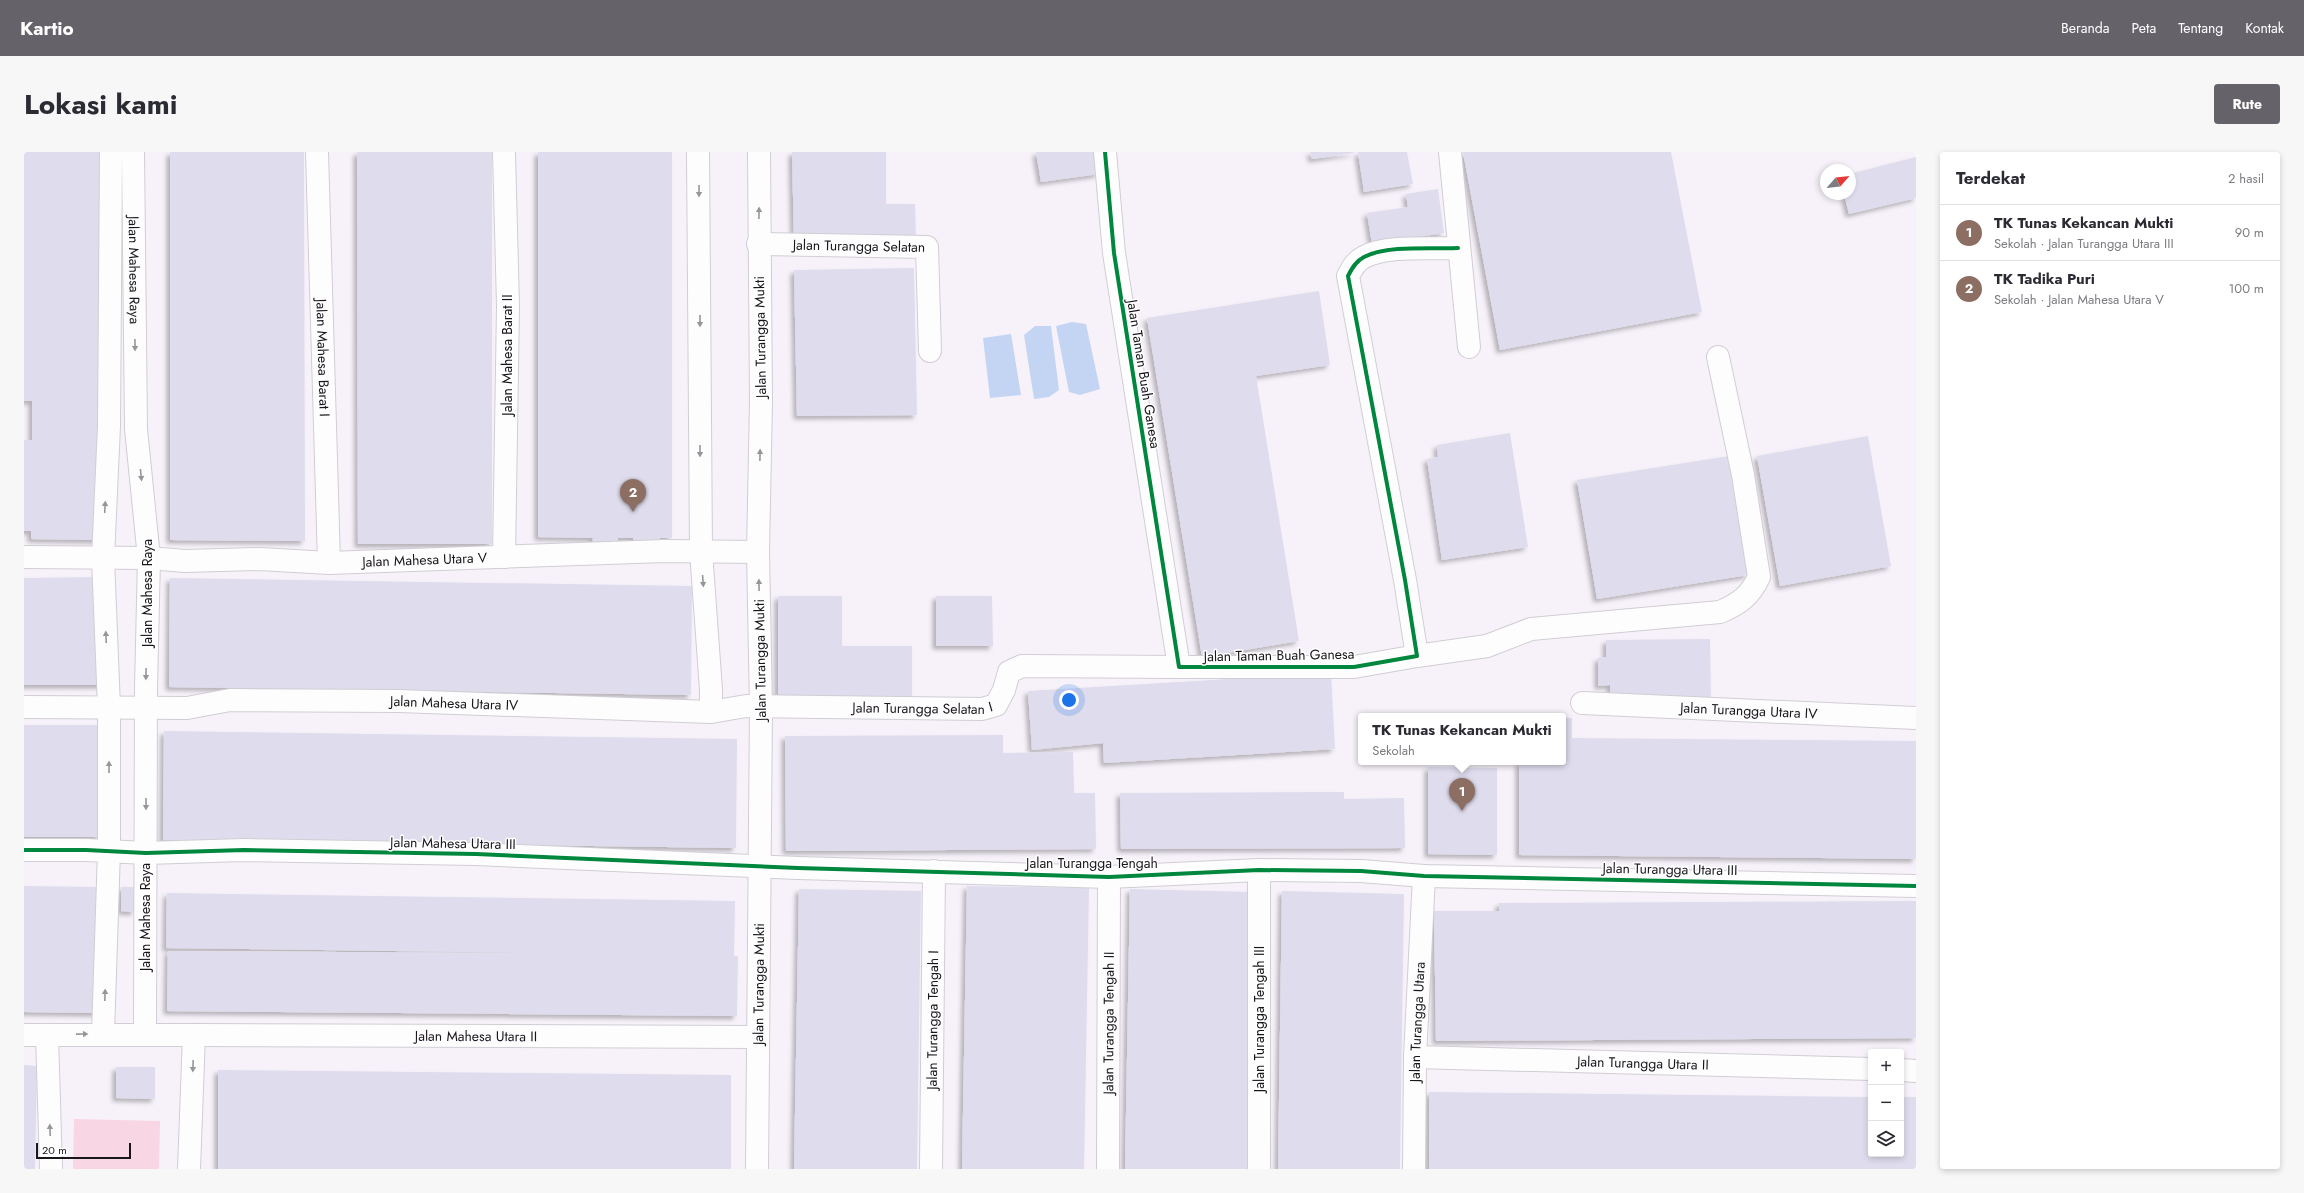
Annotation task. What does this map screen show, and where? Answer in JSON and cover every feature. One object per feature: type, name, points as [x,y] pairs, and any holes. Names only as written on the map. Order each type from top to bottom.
[{"type":"street","name":"Jalan Mahesa Raya","points":[[104,1034],[109,850],[109,708],[103,558],[109,426],[111,152]]},
{"type":"street","name":"Jalan Mahesa Raya","points":[[133,152],[136,429],[149,558],[144,1034]]},
{"type":"street","name":"Jalan Mahesa Barat I","points":[[317,152],[329,563]]},
{"type":"street","name":"Jalan Mahesa Barat II","points":[[504,152],[508,306],[504,557]]},
{"type":"street","points":[[698,152],[701,552],[711,690],[711,712]]},
{"type":"street","name":"Jalan Turangga Mukti","points":[[757,1169],[761,708],[758,552],[761,401],[758,244],[760,152]]},
{"type":"street","name":"Jalan Taman Buah Ganesa","points":[[1105,152],[1114,253],[1179,667],[1354,667],[1487,646],[1531,629],[1720,612],[1738,605],[1752,590],[1759,577],[1743,475],[1718,357]]},
{"type":"street","points":[[1450,152],[1468,348]]},
{"type":"street","points":[[111,196],[134,196]]},
{"type":"street","name":"Jalan Turangga Selatan","points":[[758,244],[927,247],[930,351]]},
{"type":"street","points":[[1417,656],[1405,580],[1348,276],[1352,266],[1363,258],[1380,251],[1458,248]]},
{"type":"street","points":[[109,426],[136,429]]},
{"type":"street","name":"Jalan Mahesa Utara V","points":[[24,557],[260,560],[329,563],[664,551],[758,552]]},
{"type":"street","name":"Jalan Turangga Selatan I","points":[[761,708],[982,709],[996,705],[1004,690],[1010,672],[1022,666],[1179,667]]},
{"type":"street","name":"Jalan Mahesa Utara IV","points":[[24,707],[186,708],[230,700],[392,701],[711,712],[746,706],[761,708]]},
{"type":"street","name":"Jalan Turangga Utara IV","points":[[1582,703],[1916,718]]},
{"type":"street","name":"Jalan Mahesa Utara III","points":[[24,850],[109,850],[146,853],[244,850],[469,853],[760,866]]},
{"type":"street","name":"Jalan Turangga Tengah","points":[[760,866],[1109,877],[1259,870],[1361,871],[1424,876]]},
{"type":"street","name":"Jalan Turangga Tengah III","points":[[1259,870],[1259,1169]]},
{"type":"street","name":"Jalan Turangga Tengah I","points":[[930,1169],[934,871]]},
{"type":"street","name":"Jalan Turangga Utara III","points":[[1424,876],[1916,886]]},
{"type":"street","name":"Jalan Turangga Utara","points":[[1414,1169],[1415,1056],[1424,876]]},
{"type":"street","name":"Jalan Turangga Tengah II","points":[[1108,1169],[1109,877]]},
{"type":"street","points":[[24,1035],[194,1035],[189,1169]]},
{"type":"street","points":[[47,1035],[51,1169]]},
{"type":"street","name":"Jalan Mahesa Utara II","points":[[194,1035],[758,1037]]},
{"type":"street","name":"Jalan Turangga Utara II","points":[[1415,1056],[1868,1069]]},
{"type":"street","points":[[1904,1070],[1916,1071]]},
{"type":"shaded area","points":[[74,1119],[160,1121],[159,1169],[73,1169]]},
{"type":"water","points":[[1072,322],[1086,324],[1100,389],[1080,395],[1069,392],[1056,326]]},
{"type":"water","points":[[1035,326],[1051,326],[1059,390],[1049,397],[1034,399],[1024,335]]},
{"type":"water","points":[[1011,334],[1021,395],[990,398],[983,338]]},
{"type":"building","points":[[24,152],[99,152],[99,540],[31,539],[31,531],[24,531],[24,440],[32,440],[32,401],[24,401]]},
{"type":"building","points":[[170,152],[304,152],[305,541],[170,540]]},
{"type":"building","points":[[357,152],[492,152],[492,544],[358,544]]},
{"type":"building","points":[[538,152],[672,152],[672,538],[660,538],[660,547],[633,547],[633,538],[618,538],[617,547],[592,546],[593,538],[538,537]]},
{"type":"building","points":[[792,152],[886,152],[886,204],[915,204],[916,240],[794,241]]},
{"type":"building","points":[[1036,152],[1096,152],[1099,174],[1041,182]]},
{"type":"building","points":[[1310,152],[1354,152],[1354,153],[1312,159]]},
{"type":"building","points":[[1358,152],[1407,152],[1413,184],[1364,192]]},
{"type":"building","points":[[1463,152],[1671,152],[1702,312],[1500,350]]},
{"type":"building","points":[[1916,157],[1916,198],[1849,214],[1846,200],[1856,200],[1856,172]]},
{"type":"building","points":[[1438,189],[1444,233],[1372,244],[1367,213],[1408,207],[1406,194]]},
{"type":"building","points":[[914,268],[917,415],[797,416],[794,270]]},
{"type":"building","points":[[1319,291],[1330,365],[1256,376],[1299,641],[1202,657],[1147,318]]},
{"type":"building","points":[[1510,433],[1528,547],[1442,560],[1427,459],[1438,457],[1437,445]]},
{"type":"building","points":[[1868,436],[1891,566],[1780,586],[1757,456]]},
{"type":"building","points":[[1729,456],[1748,575],[1597,599],[1577,480]]},
{"type":"building","points":[[103,577],[104,685],[24,685],[24,578]]},
{"type":"building","points":[[170,578],[692,586],[691,695],[169,687]]},
{"type":"building","points":[[778,596],[842,596],[842,646],[912,646],[912,699],[778,699]]},
{"type":"building","points":[[936,596],[992,596],[993,646],[936,646]]},
{"type":"building","points":[[1710,639],[1711,702],[1611,702],[1610,685],[1598,686],[1598,658],[1606,657],[1606,640]]},
{"type":"building","points":[[1331,673],[1335,749],[1104,763],[1103,743],[1032,750],[1028,691]]},
{"type":"building","points":[[1566,718],[1572,718],[1572,738],[1916,741],[1916,859],[1519,855],[1519,765],[1566,765]]},
{"type":"building","points":[[24,725],[100,725],[100,837],[24,837]]},
{"type":"building","points":[[164,731],[737,739],[736,848],[163,840]]},
{"type":"building","points":[[1003,735],[1003,753],[1073,752],[1074,793],[1095,793],[1096,849],[786,851],[785,736]]},
{"type":"building","points":[[1428,767],[1497,768],[1497,855],[1428,854]]},
{"type":"building","points":[[1344,792],[1344,799],[1404,798],[1405,848],[1121,849],[1120,793]]},
{"type":"building","points":[[24,886],[100,887],[100,1013],[24,1012]]},
{"type":"building","points":[[967,886],[1089,888],[1084,1169],[962,1169]]},
{"type":"building","points":[[121,887],[135,887],[135,912],[121,911]]},
{"type":"building","points":[[799,889],[921,891],[917,1169],[794,1169]]},
{"type":"building","points":[[1130,889],[1252,892],[1248,1169],[1125,1169]]},
{"type":"building","points":[[1282,891],[1404,894],[1400,1169],[1278,1169]]},
{"type":"building","points":[[167,893],[735,901],[734,956],[738,956],[737,1016],[167,1011],[168,951],[544,953],[166,948]]},
{"type":"building","points":[[1916,901],[1916,1038],[1436,1041],[1434,911],[1499,911],[1499,903]]},
{"type":"building","points":[[24,1065],[37,1066],[35,1169],[24,1169]]},
{"type":"building","points":[[116,1067],[155,1067],[155,1099],[116,1098]]},
{"type":"building","points":[[218,1070],[731,1075],[731,1169],[218,1169]]},
{"type":"building","points":[[1429,1092],[1868,1097],[1868,1157],[1904,1157],[1904,1097],[1916,1097],[1916,1169],[1429,1169]]},
{"type":"cycle path","points":[[1105,152],[1114,253],[1179,667],[1354,667],[1417,656],[1405,580],[1348,276],[1359,261],[1374,253],[1397,249],[1458,248]]},
{"type":"cycle path","points":[[24,850],[86,850],[146,853],[244,850],[476,854],[798,868],[1109,877],[1259,870],[1361,871],[1424,876],[1916,886]]},
{"type":"place","name":"TK Tadika Puri","points":[[633,512]]},
{"type":"place","name":"TK Tunas Kekancan Mukti","points":[[1462,811]]}]
